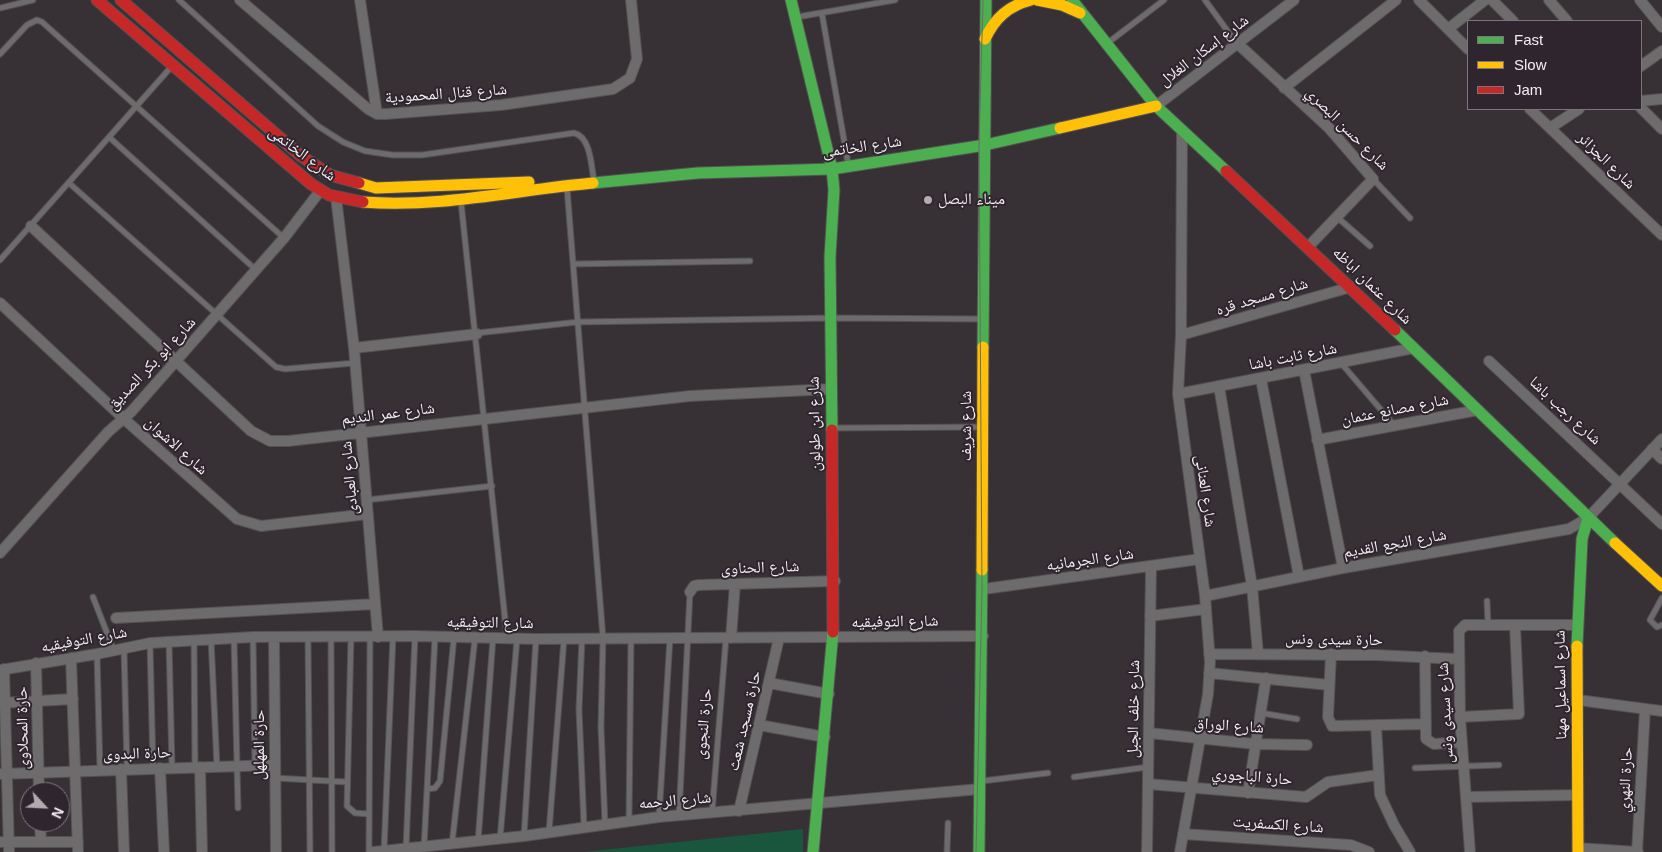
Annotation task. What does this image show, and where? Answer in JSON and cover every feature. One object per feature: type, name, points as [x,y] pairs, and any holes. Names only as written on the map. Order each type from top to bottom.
[{"type":"main road","name":"شارع الخاتمى","points":[[97,0],[174,64],[254,138],[320,191],[336,197],[369,203],[397,204],[461,199],[558,188],[567,185],[698,173],[832,169],[982,145],[1156,106]]},
{"type":"main road","name":"شارع الخاتمى","points":[[121,0],[300,156],[330,175],[376,188],[553,181],[567,185]]},
{"type":"main road","name":"شارع ابن طولون","points":[[791,0],[832,169],[834,190],[830,257],[831,428],[835,581],[834,638],[812,852]]},
{"type":"main road","name":"شارع شريف","points":[[979,852],[984,589],[982,145],[986,0]]},
{"type":"main road","points":[[985,39],[995,20],[1005,9],[1018,2],[1031,0]]},
{"type":"main road","points":[[1037,0],[1062,5],[1081,13]]},
{"type":"main road","name":"شارع عثمان اباظه","points":[[1072,0],[1156,106],[1182,132],[1351,287],[1588,518],[1662,586]]},
{"type":"main road","name":"شارع اسماعيل مهنا","points":[[1578,850],[1577,625],[1582,539],[1588,518]]},
{"type":"street","name":"شارع قنال المحمودية","points":[[240,0],[360,103],[377,114],[550,100],[613,90],[630,78],[635,68],[638,52],[631,0]]},
{"type":"street","points":[[360,0],[377,114]]},
{"type":"street","name":"شارع إسكان الغلال","points":[[1156,106],[1294,0]]},
{"type":"street","points":[[1284,88],[1396,0]]},
{"type":"street","points":[[1419,0],[1467,48]]},
{"type":"street","points":[[1448,29],[1485,0]]},
{"type":"street","points":[[1492,0],[1512,20]]},
{"type":"street","points":[[1550,0],[1565,20]]},
{"type":"street","points":[[1640,0],[1662,27]]},
{"type":"street","name":"شارع حسن البصري","points":[[1238,44],[1329,128],[1373,178]]},
{"type":"street","points":[[1642,65],[1662,51]]},
{"type":"street","points":[[1642,101],[1662,99]]},
{"type":"street","points":[[1642,109],[1662,128]]},
{"type":"street","name":"شارع الجزائر","points":[[1531,110],[1662,235]]},
{"type":"street","points":[[1550,128],[1577,110]]},
{"type":"street","name":"شارع العنانى","points":[[1180,852],[1210,673],[1205,596],[1178,394],[1181,335],[1182,132]]},
{"type":"street","points":[[1308,247],[1373,178]]},
{"type":"street","name":"شارع ابو بكر الصديق","points":[[0,553],[123,418],[131,412],[216,316],[284,238],[320,191]]},
{"type":"street","name":"شارع العبادى","points":[[336,197],[354,348],[375,604],[374,637]]},
{"type":"street","name":"شارع عمر النديم","points":[[31,226],[251,431],[270,440],[288,441],[690,396],[831,389]]},
{"type":"street","name":"شارع مسجد قره","points":[[1181,335],[1351,287]]},
{"type":"street","name":"شارع الاشوان","points":[[0,303],[123,418],[230,514],[245,523],[261,526],[368,514]]},
{"type":"street","points":[[354,348],[477,334]]},
{"type":"street","name":"شارع ثابت باشا","points":[[1178,394],[1414,348]]},
{"type":"street","name":"شارع رجب باشا","points":[[1489,361],[1662,524]]},
{"type":"street","points":[[1304,370],[1343,568]]},
{"type":"street","points":[[1261,379],[1299,577]]},
{"type":"street","points":[[1219,386],[1252,586],[1258,654]]},
{"type":"street","name":"شارع مصانع عثمان","points":[[1317,440],[1478,410]]},
{"type":"street","name":"شارع النجع القديم","points":[[1205,596],[1343,568],[1569,529],[1588,518],[1662,439]]},
{"type":"street","points":[[1652,450],[1662,459]]},
{"type":"street","name":"شارع الجرمانيه","points":[[984,589],[1200,559]]},
{"type":"street","name":"شارع خلف الجبل","points":[[1147,852],[1151,567]]},
{"type":"street","name":"شارع الحناوى","points":[[690,592],[691,588],[699,585],[835,581]]},
{"type":"street","name":"حارة النجوى","points":[[729,638],[734,584]]},
{"type":"street","points":[[116,618],[375,604]]},
{"type":"street","points":[[1150,616],[1206,609]]},
{"type":"street","name":"شارع سيدى ونس","points":[[1470,852],[1460,717],[1459,631],[1465,625],[1577,625]]},
{"type":"street","points":[[1460,717],[1519,714],[1516,626]]},
{"type":"street","name":"شارع التوفيقيه","points":[[2,669],[97,654],[150,643],[234,638],[415,636],[536,639],[982,636]]},
{"type":"street","name":"حارة المهلهل","points":[[274,637],[276,852]]},
{"type":"street","name":"حارة مسجد شعث","points":[[739,811],[779,638]]},
{"type":"street","name":"حارة سيدى ونس","points":[[1209,654],[1331,654],[1424,656],[1458,659]]},
{"type":"street","points":[[1331,654],[1328,717],[1332,726],[1426,724]]},
{"type":"street","points":[[1424,656],[1426,739],[1430,743],[1462,742]]},
{"type":"street","points":[[2,669],[6,846],[41,842],[78,847],[71,658]]},
{"type":"street","name":"حارة المحلاوى","points":[[36,663],[40,782]]},
{"type":"street","points":[[1210,673],[1329,685]]},
{"type":"street","points":[[1248,793],[1266,678]]},
{"type":"street","points":[[769,683],[829,694]]},
{"type":"street","points":[[3,703],[73,699]]},
{"type":"street","points":[[1578,700],[1662,711]]},
{"type":"street","name":"حارة النهري","points":[[1638,852],[1645,709]]},
{"type":"street","points":[[759,725],[825,737]]},
{"type":"street","points":[[1376,725],[1380,794],[1394,826],[1410,852]]},
{"type":"street","name":"شارع الوراق","points":[[1149,733],[1199,740],[1307,745]]},
{"type":"street","name":"حارة البدوى","points":[[3,774],[275,765]]},
{"type":"street","points":[[197,767],[202,852]]},
{"type":"street","points":[[156,768],[164,852]]},
{"type":"street","points":[[124,769],[124,852]]},
{"type":"street","name":"حارة الباجوري","points":[[1148,784],[1306,797],[1328,782],[1378,775]]},
{"type":"street","name":"شارع الرحمه","points":[[379,852],[478,842],[659,817],[817,804],[981,785]]},
{"type":"street","points":[[1466,797],[1578,795]]},
{"type":"street","points":[[40,832],[41,842]]},
{"type":"street","name":"شارع الكسفريت","points":[[1183,834],[1352,845],[1369,852]]},
{"type":"street","points":[[1578,850],[1638,852]]},
{"type":"lane","points":[[0,8],[33,0]]},
{"type":"lane","points":[[180,0],[306,115],[343,142],[374,153],[393,156],[422,154],[574,133],[580,134],[586,142],[594,183]]},
{"type":"lane","points":[[795,18],[895,0]]},
{"type":"lane","points":[[1106,44],[1164,0]]},
{"type":"lane","points":[[1206,1],[1238,44]]},
{"type":"lane","points":[[822,14],[849,166]]},
{"type":"lane","points":[[0,54],[27,25],[37,20],[42,22],[284,238]]},
{"type":"lane","points":[[0,260],[174,64]]},
{"type":"lane","points":[[109,137],[256,270]]},
{"type":"lane","name":"شارع حسن البصري","points":[[1373,178],[1410,218]]},
{"type":"lane","points":[[69,183],[216,316],[276,367],[285,369],[355,363]]},
{"type":"lane","points":[[567,185],[603,638],[601,727],[605,824]]},
{"type":"lane","points":[[461,199],[492,486],[512,638],[500,839]]},
{"type":"lane","points":[[1337,217],[1370,246]]},
{"type":"lane","points":[[574,264],[750,261]]},
{"type":"lane","points":[[477,334],[578,322],[831,318],[983,319]]},
{"type":"lane","points":[[1340,363],[1395,425]]},
{"type":"lane","points":[[831,428],[983,427]]},
{"type":"lane","points":[[366,500],[492,486]]},
{"type":"lane","points":[[679,816],[690,592]]},
{"type":"lane","points":[[93,597],[114,651]]},
{"type":"lane","points":[[1662,598],[1650,620],[1656,627],[1662,626]]},
{"type":"lane","points":[[1487,601],[1488,626]]},
{"type":"lane","points":[[379,852],[393,636]]},
{"type":"lane","points":[[406,849],[415,636]]},
{"type":"lane","points":[[308,637],[310,852]]},
{"type":"lane","points":[[331,637],[332,852]]},
{"type":"lane","points":[[351,637],[347,806],[355,813],[368,814]]},
{"type":"lane","points":[[369,852],[368,814],[374,637]]},
{"type":"lane","points":[[424,847],[435,637]]},
{"type":"lane","points":[[427,789],[435,788],[440,781],[454,637]]},
{"type":"lane","points":[[452,844],[475,637]]},
{"type":"lane","points":[[629,821],[631,637]]},
{"type":"lane","points":[[234,638],[238,808]]},
{"type":"lane","points":[[253,638],[255,766]]},
{"type":"lane","points":[[478,842],[493,638]]},
{"type":"lane","points":[[549,832],[564,638]]},
{"type":"lane","points":[[582,638],[579,709],[584,826]]},
{"type":"lane","points":[[659,817],[670,638]]},
{"type":"lane","name":"حارة النجوى","points":[[712,813],[729,638]]},
{"type":"lane","points":[[212,639],[216,766]]},
{"type":"lane","points":[[524,836],[536,639]]},
{"type":"lane","points":[[194,640],[197,767]]},
{"type":"lane","points":[[170,641],[172,767]]},
{"type":"lane","points":[[150,643],[156,768]]},
{"type":"lane","points":[[124,648],[124,769]]},
{"type":"lane","points":[[97,654],[100,770]]},
{"type":"lane","points":[[1260,713],[1296,718]]},
{"type":"lane","points":[[1415,768],[1499,765]]},
{"type":"lane","points":[[1074,777],[1148,767]]},
{"type":"lane","points":[[981,785],[1048,773]]},
{"type":"lane","points":[[276,778],[347,782]]},
{"type":"lane","points":[[947,852],[948,823]]},
{"type":"green space","points":[[803,829],[803,852],[583,852]]},
{"type":"tram line","points":[[976,852],[982,589],[979,145],[983,0]]},
{"type":"traffic: fast","points":[[791,0],[832,169],[834,190],[830,257],[832,430]]},
{"type":"traffic: fast","points":[[983,347],[986,0]]},
{"type":"traffic: fast","points":[[1072,0],[1156,106],[1226,171]]},
{"type":"traffic: fast","points":[[593,183],[698,173],[832,169],[985,145],[1060,128]]},
{"type":"traffic: fast","points":[[1395,330],[1615,543]]},
{"type":"traffic: fast","points":[[1577,646],[1582,539],[1588,518]]},
{"type":"traffic: fast","points":[[979,852],[982,570]]},
{"type":"traffic: fast","points":[[813,852],[833,632]]},
{"type":"traffic: slow","points":[[985,39],[993,25],[1003,14],[1009,9],[1031,0]]},
{"type":"traffic: slow","points":[[1037,0],[1062,5],[1080,13]]},
{"type":"traffic: slow","points":[[1060,128],[1156,106]]},
{"type":"traffic: slow","points":[[359,183],[376,188],[529,182]]},
{"type":"traffic: slow","points":[[363,202],[421,203],[593,183]]},
{"type":"traffic: slow","points":[[982,570],[983,347]]},
{"type":"traffic: slow","points":[[1615,543],[1662,586]]},
{"type":"traffic: slow","points":[[1577,646],[1578,852]]},
{"type":"traffic: jam","points":[[97,0],[311,184],[329,195],[363,202]]},
{"type":"traffic: jam","points":[[121,0],[301,156],[330,175],[359,183]]},
{"type":"traffic: jam","points":[[1226,171],[1395,330]]},
{"type":"traffic: jam","points":[[832,430],[833,632]]},
{"type":"place","name":"ميناء البصل","points":[[928,200]]}]
